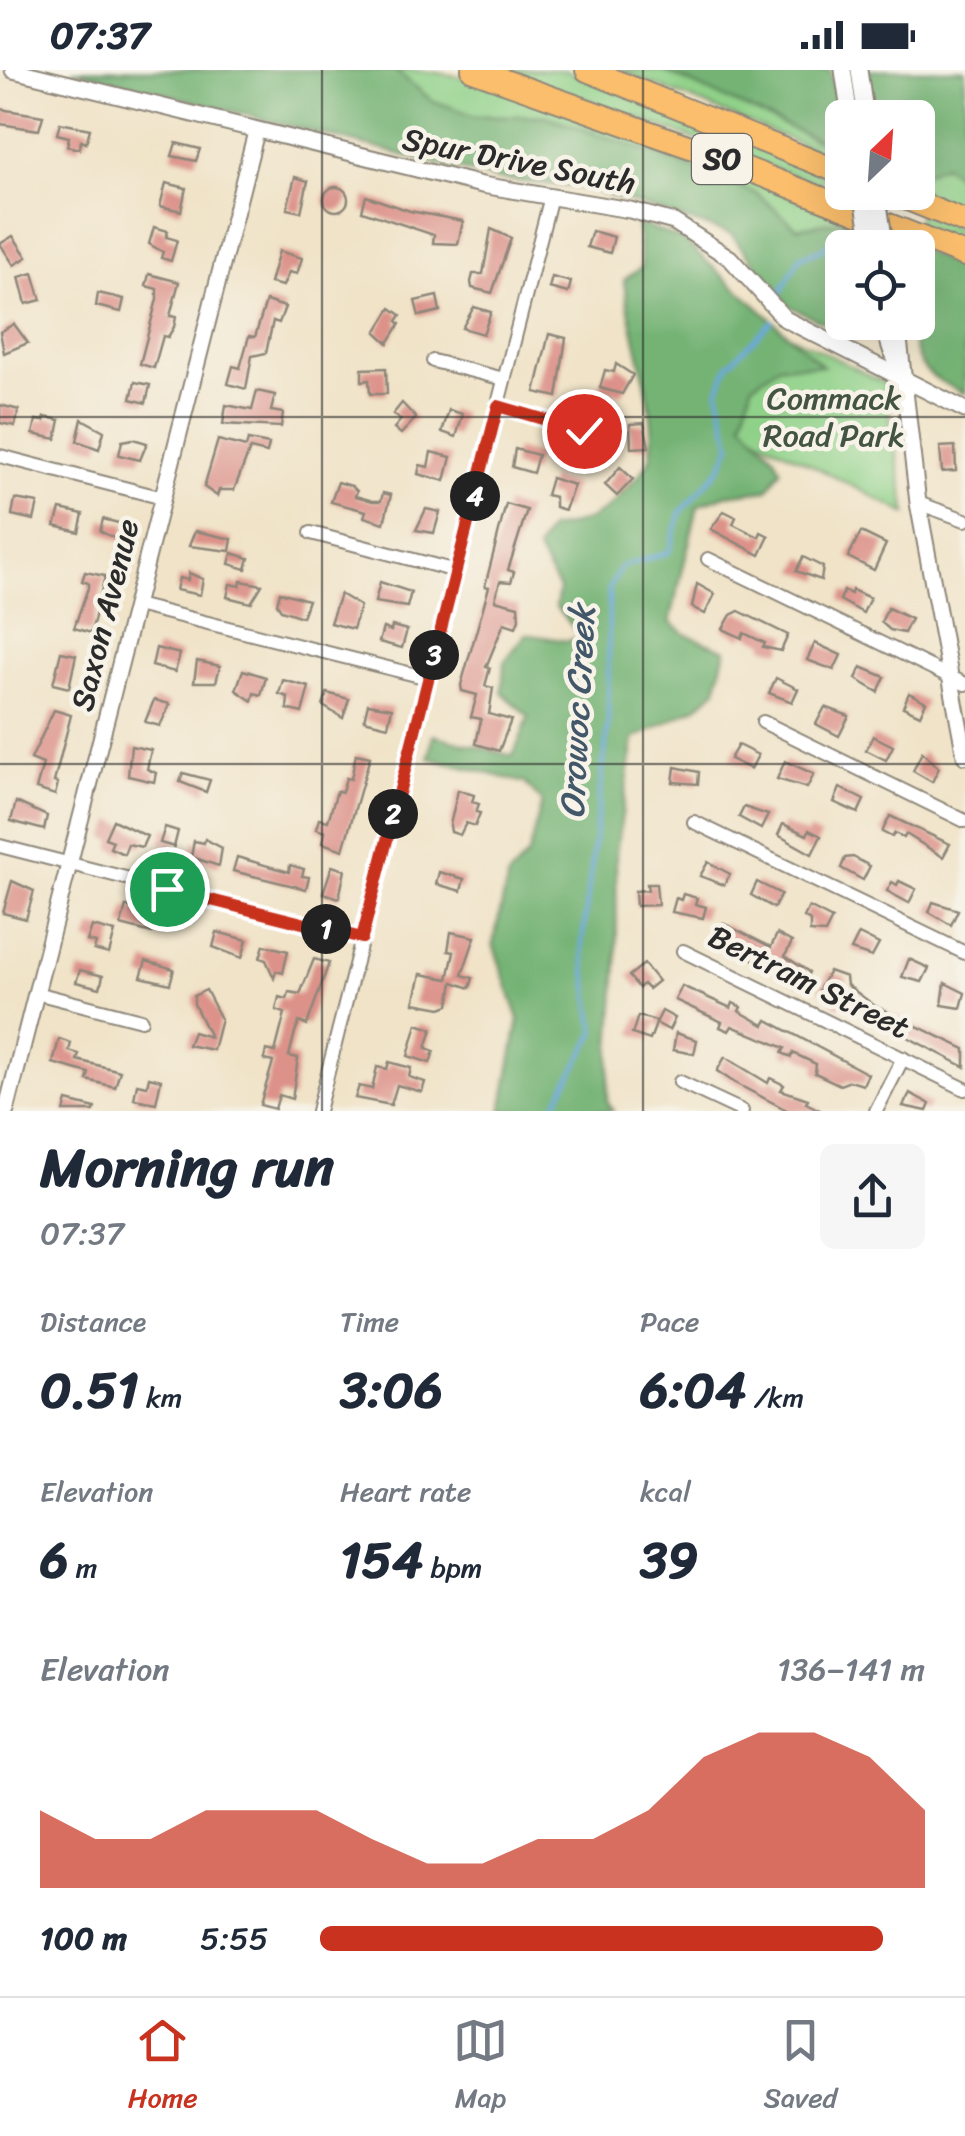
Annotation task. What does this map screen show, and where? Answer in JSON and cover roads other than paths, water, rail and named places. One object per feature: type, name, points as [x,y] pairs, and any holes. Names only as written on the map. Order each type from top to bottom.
[{"type":"highway","name":"SO","points":[[473,70],[696,149],[965,255]]},
{"type":"highway","name":"SO","points":[[587,70],[825,166]]},
{"type":"highway","points":[[935,210],[965,222]]},
{"type":"street","name":"Spur Drive South","points":[[13,70],[482,185],[674,222],[730,258],[784,319],[965,410]]},
{"type":"street","points":[[843,70],[847,100]]},
{"type":"street","points":[[859,70],[863,100]]},
{"type":"street","name":"Saxon Avenue","points":[[6,1111],[256,132]]},
{"type":"street","points":[[318,1111],[551,196]]},
{"type":"street","points":[[888,340],[901,379]]},
{"type":"street","points":[[898,340],[918,502],[965,756]]},
{"type":"street","points":[[432,361],[504,379]]},
{"type":"street","points":[[498,406],[584,431]]},
{"type":"street","points":[[0,456],[163,498]]},
{"type":"street","points":[[918,502],[965,520]]},
{"type":"street","points":[[310,533],[456,570]]},
{"type":"street","points":[[708,559],[965,684]]},
{"type":"street","points":[[136,605],[428,678]]},
{"type":"street","points":[[763,722],[965,821]]},
{"type":"street","points":[[694,822],[965,953]]},
{"type":"street","points":[[0,846],[362,938]]},
{"type":"street","name":"Bertram Street","points":[[682,950],[965,1090]]},
{"type":"street","points":[[36,993],[141,1020]]},
{"type":"street","points":[[876,1111],[903,1058]]},
{"type":"street","points":[[680,1082],[742,1111]]},
{"type":"waterway","name":"Orowoc Creek","points":[[776,301],[800,257],[820,250],[853,225]]},
{"type":"waterway","name":"Orowoc Creek","points":[[551,1111],[595,1033],[582,944],[608,726],[609,589],[621,567],[669,552],[681,512],[721,467],[731,445],[718,391],[728,365],[772,321]]},
{"type":"park label","name":"Commack Road Park","points":[[834,416]]}]
